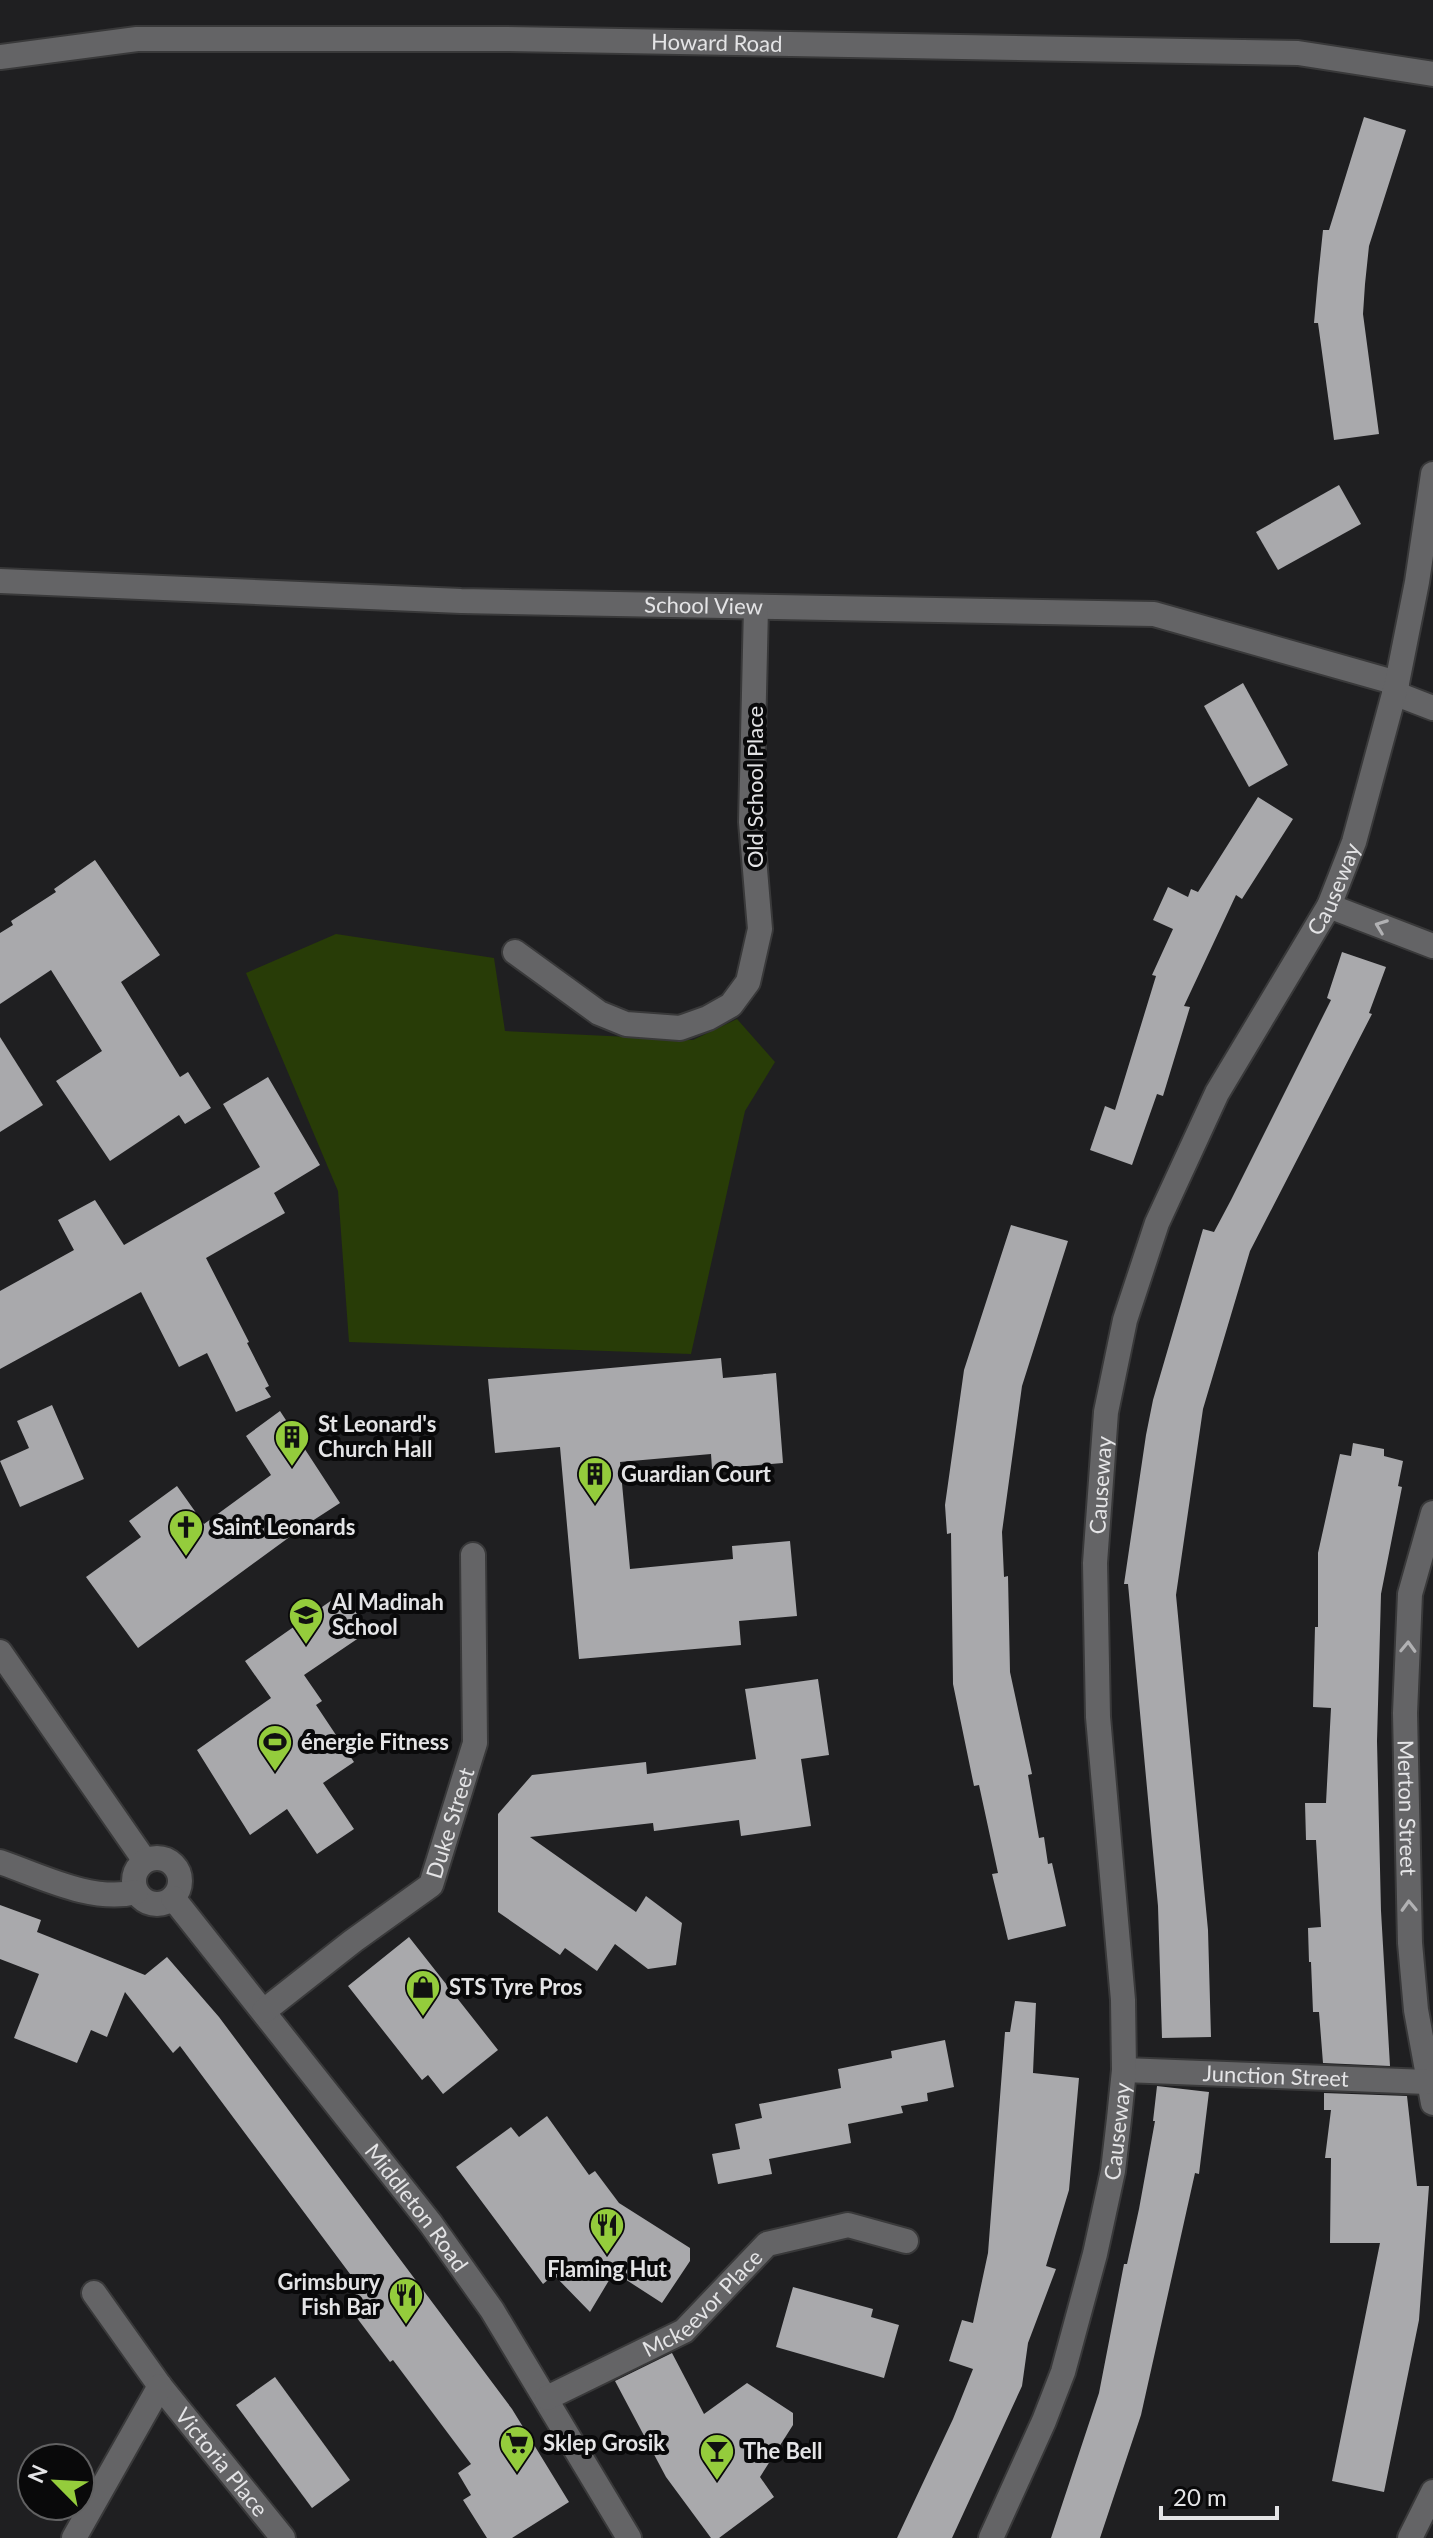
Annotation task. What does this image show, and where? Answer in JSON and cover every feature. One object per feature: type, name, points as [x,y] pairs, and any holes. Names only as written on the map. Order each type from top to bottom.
[{"type":"street","name":"Howard Road","points":[[0,57],[137,39],[508,39],[1298,53],[1433,74]]},
{"type":"street","name":"Causeway","points":[[991,2538],[1044,2421],[1078,2320],[1113,2171],[1124,2070],[1117,1924],[1098,1717],[1095,1563],[1106,1412],[1125,1320],[1157,1223],[1217,1093],[1329,906],[1354,842],[1395,688],[1417,582],[1433,474]]},
{"type":"street","name":"School View","points":[[0,581],[461,601],[1154,614],[1395,688],[1433,708]]},
{"type":"street","name":"Old School Place","points":[[515,952],[599,1013],[626,1024],[680,1028],[731,1005],[748,982],[760,929],[751,822],[756,607]]},
{"type":"street","points":[[1329,906],[1433,946]]},
{"type":"street","name":"Merton Street","points":[[1430,2092],[1416,2010],[1410,1943],[1405,1713],[1410,1594],[1433,1513]]},
{"type":"street","name":"Duke Street","points":[[264,2011],[431,1885],[475,1743],[473,1555]]},
{"type":"street","points":[[0,1652],[145,1861]]},
{"type":"street","points":[[161,1858],[172,1863],[181,1877],[180,1888],[173,1898],[163,1904],[148,1903],[136,1892],[135,1873],[145,1861],[161,1858]]},
{"type":"street","points":[[0,1862],[89,1891],[118,1895],[136,1892]]},
{"type":"street","name":"Middleton Road","points":[[173,1898],[431,2224],[492,2310],[629,2538]]},
{"type":"street","name":"Junction Street","points":[[1124,2070],[1430,2092]]},
{"type":"street","name":"Mckeevor Place","points":[[547,2398],[684,2331],[767,2244],[848,2225],[906,2241]]},
{"type":"street","name":"Victoria Place","points":[[94,2293],[160,2386],[283,2538]]},
{"type":"street","name":"Victoria Place","points":[[74,2538],[160,2386]]},
{"type":"street","points":[[1410,2538],[1433,2492]]},
{"type":"green space","points":[[336,934],[494,958],[505,1031],[693,1040],[737,1019],[775,1062],[745,1111],[691,1354],[349,1342],[338,1191],[246,973]]},
{"type":"building","points":[[1364,117],[1406,130],[1369,246],[1365,284],[1363,314],[1379,434],[1334,440],[1318,323],[1314,323],[1318,278],[1323,230],[1329,230]]},
{"type":"building","points":[[1339,485],[1361,524],[1278,570],[1256,532]]},
{"type":"building","points":[[1243,683],[1288,765],[1249,787],[1204,706]]},
{"type":"building","points":[[1258,797],[1293,819],[1242,899],[1236,895],[1184,1006],[1190,1007],[1163,1096],[1157,1094],[1132,1165],[1090,1150],[1105,1106],[1115,1110],[1156,976],[1152,975],[1173,929],[1153,920],[1168,887],[1188,897],[1191,889],[1198,892]]},
{"type":"building","points":[[95,860],[160,955],[121,982],[180,1077],[188,1072],[211,1108],[185,1124],[179,1115],[110,1161],[56,1081],[102,1051],[51,970],[0,1004],[0,933],[13,925],[11,921],[56,892],[54,889]]},
{"type":"building","points":[[1342,952],[1386,967],[1369,1013],[1372,1014],[1250,1251],[1203,1409],[1176,1595],[1208,1930],[1211,2037],[1162,2038],[1158,1906],[1128,1584],[1124,1584],[1146,1435],[1153,1400],[1203,1229],[1214,1232],[1231,1200],[1331,1000],[1327,998]]},
{"type":"building","points":[[0,1037],[43,1105],[0,1132]]},
{"type":"building","points":[[268,1077],[320,1165],[274,1193],[285,1213],[206,1258],[249,1342],[271,1397],[236,1412],[207,1353],[179,1367],[141,1292],[0,1369],[0,1291],[74,1250],[58,1220],[95,1200],[124,1245],[260,1167],[223,1104]]},
{"type":"building","points":[[1011,1225],[1068,1241],[1022,1386],[1002,1532],[1004,1577],[1008,1576],[1010,1672],[1032,1774],[1028,1775],[1039,1838],[1044,1837],[1048,1864],[1052,1863],[1066,1926],[1008,1940],[992,1874],[998,1873],[979,1785],[974,1786],[953,1684],[951,1533],[947,1534],[945,1505],[964,1370]]},
{"type":"building","name":"Guardian Court","points":[[721,1358],[723,1378],[776,1373],[783,1463],[712,1469],[711,1454],[620,1462],[630,1569],[733,1559],[732,1546],[790,1541],[797,1616],[739,1621],[741,1645],[579,1659],[560,1447],[495,1453],[488,1379]]},
{"type":"building","points":[[52,1405],[84,1479],[20,1507],[0,1461],[29,1448],[17,1421]]},
{"type":"building","name":"Saint Leonards","points":[[280,1411],[340,1503],[138,1648],[86,1577],[141,1537],[129,1521],[177,1486],[204,1524],[271,1475],[246,1436]]},
{"type":"building","points":[[1353,1443],[1384,1449],[1384,1456],[1403,1461],[1398,1486],[1402,1487],[1381,1594],[1377,1741],[1381,1911],[1390,2066],[1323,2063],[1319,2012],[1313,2012],[1309,1962],[1308,1928],[1321,1927],[1316,1840],[1306,1840],[1305,1803],[1326,1803],[1331,1708],[1313,1707],[1315,1627],[1318,1627],[1318,1553],[1340,1454],[1351,1456]]},
{"type":"building","name":"énergie Fitness","points":[[342,1593],[369,1631],[304,1675],[322,1701],[316,1705],[354,1762],[323,1783],[354,1829],[317,1854],[287,1809],[250,1835],[197,1750],[271,1698],[245,1661]]},
{"type":"building","points":[[818,1679],[829,1755],[801,1759],[811,1826],[741,1836],[739,1820],[654,1831],[653,1823],[530,1837],[636,1912],[646,1896],[682,1923],[676,1965],[648,1969],[615,1944],[597,1971],[565,1948],[560,1955],[498,1912],[498,1814],[532,1775],[646,1762],[647,1774],[756,1759],[745,1689]]},
{"type":"building","points":[[0,1905],[41,1920],[37,1932],[145,1975],[167,1957],[219,2017],[512,2409],[569,2502],[512,2538],[487,2538],[463,2500],[471,2495],[458,2473],[471,2464],[345,2302],[362,2290],[180,2046],[173,2053],[125,1992],[107,2037],[91,2030],[77,2063],[14,2038],[39,1974],[0,1959]]},
{"type":"building","name":"STS Tyre Pros","points":[[409,1937],[498,2050],[443,2094],[428,2075],[422,2080],[348,1986]]},
{"type":"building","points":[[1015,2001],[1036,2003],[1033,2073],[1079,2078],[1069,2190],[1046,2266],[1056,2269],[1028,2343],[1022,2386],[952,2538],[897,2538],[973,2369],[949,2361],[962,2320],[973,2323],[988,2253],[1005,2032],[1010,2032]]},
{"type":"building","points":[[945,2040],[954,2087],[927,2093],[928,2101],[901,2106],[903,2113],[848,2124],[851,2143],[769,2159],[772,2174],[718,2184],[712,2154],[740,2149],[735,2124],[762,2118],[759,2104],[841,2088],[838,2069],[892,2058],[891,2051]]},
{"type":"building","points":[[1157,2086],[1209,2092],[1199,2174],[1195,2173],[1141,2415],[1100,2538],[1051,2538],[1099,2393],[1124,2264],[1127,2264],[1139,2209],[1155,2121]]},
{"type":"building","points":[[1324,2093],[1407,2096],[1417,2186],[1429,2186],[1419,2320],[1384,2492],[1332,2481],[1380,2243],[1330,2243],[1331,2158],[1325,2158],[1331,2110],[1324,2110]]},
{"type":"building","points":[[547,2116],[589,2175],[595,2171],[619,2203],[690,2248],[690,2261],[662,2303],[614,2272],[590,2312],[554,2275],[543,2284],[456,2167],[511,2127],[519,2137]]},
{"type":"building","points":[[793,2287],[873,2309],[871,2317],[899,2325],[884,2378],[776,2347]]},
{"type":"building","points":[[672,2353],[704,2414],[747,2383],[793,2413],[793,2425],[760,2477],[774,2497],[719,2538],[711,2538],[666,2477],[615,2381]]},
{"type":"building","points":[[275,2377],[350,2480],[312,2508],[236,2405]]},
{"type":"place","name":"St Leonard's Church Hall","points":[[292,1468]]},
{"type":"place","name":"Guardian Court","points":[[595,1505]]},
{"type":"place","name":"Saint Leonards","points":[[186,1558]]},
{"type":"place","name":"Al Madinah School","points":[[306,1646]]},
{"type":"place","name":"énergie Fitness","points":[[275,1773]]},
{"type":"place","name":"STS Tyre Pros","points":[[423,2018]]},
{"type":"place","name":"Flaming Hut","points":[[607,2256]]},
{"type":"place","name":"Grimsbury Fish Bar","points":[[406,2326]]},
{"type":"place","name":"Sklep Grosik","points":[[517,2474]]},
{"type":"place","name":"The Bell","points":[[717,2482]]}]
